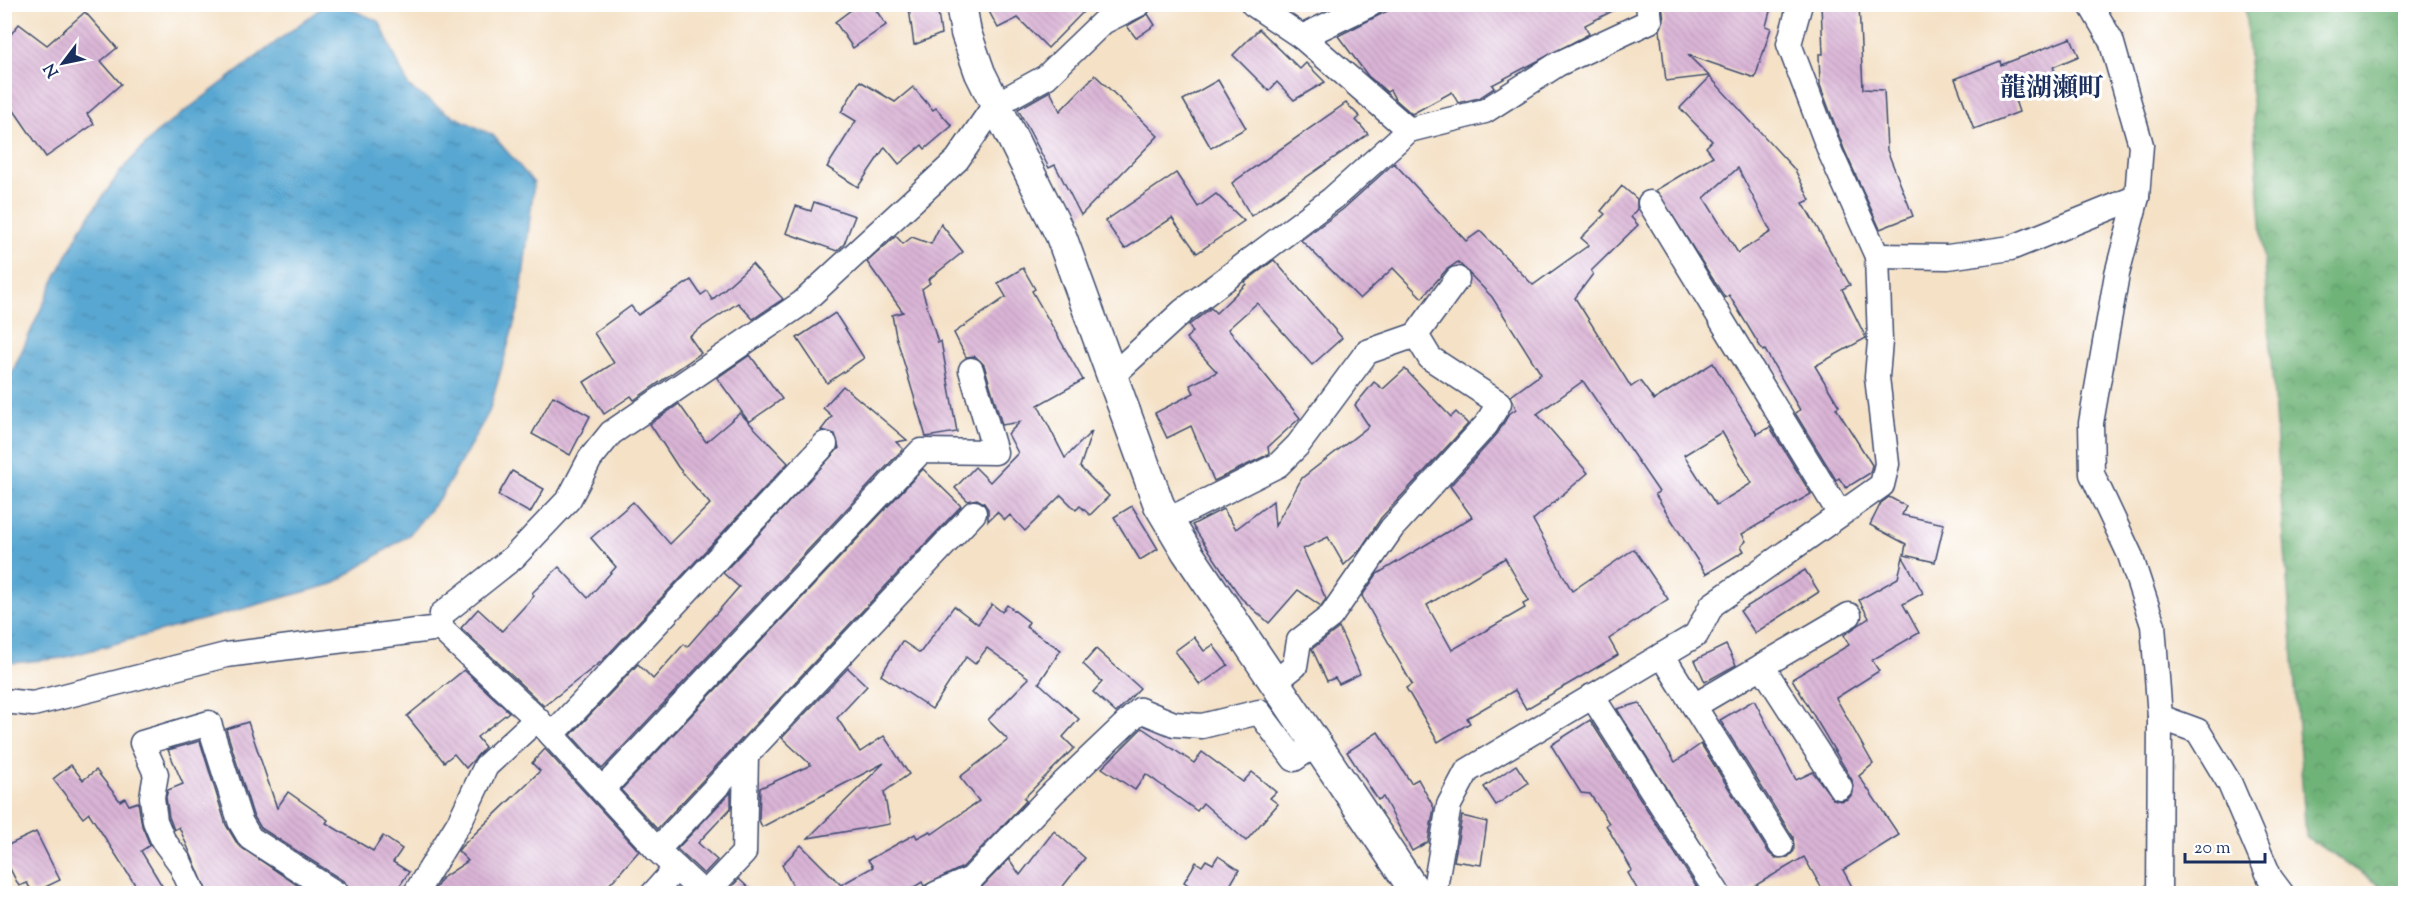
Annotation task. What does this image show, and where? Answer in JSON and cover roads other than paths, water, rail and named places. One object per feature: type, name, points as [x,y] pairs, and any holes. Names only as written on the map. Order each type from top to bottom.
[{"type":"street","points":[[961,4],[966,33],[995,105],[1061,236],[1159,505],[1417,894]]},
{"type":"street","points":[[440,628],[442,614],[514,557],[569,499],[590,459],[611,433],[802,303],[957,160],[995,105],[1046,77],[1103,22],[1139,4]]},
{"type":"street","points":[[1253,4],[1302,38],[1409,130]]},
{"type":"street","points":[[1302,38],[1371,4]]},
{"type":"street","points":[[1111,377],[1183,311],[1332,199],[1409,130],[1485,111],[1558,64],[1650,21],[1648,4]]},
{"type":"street","points":[[1434,894],[1449,805],[1467,771],[1696,635],[1712,605],[1882,485],[1887,464],[1877,377],[1880,341],[1876,256],[1831,154],[1789,44],[1800,4]]},
{"type":"street","points":[[2090,4],[2111,40],[2141,145],[2137,197],[2117,274],[2091,423],[2092,474],[2130,555],[2153,625],[2160,717],[2159,894]]},
{"type":"street","points":[[1876,256],[1948,257],[2011,248],[2137,197]]},
{"type":"street","points":[[1650,202],[1840,514]]},
{"type":"street","points":[[1168,520],[1278,465],[1298,445],[1367,352],[1416,335],[1457,279]]},
{"type":"street","points":[[1275,682],[1295,666],[1299,641],[1331,616],[1392,528],[1486,425],[1499,403],[1430,358],[1416,335]]},
{"type":"street","points":[[602,790],[921,451],[995,452],[971,370]]},
{"type":"street","points":[[414,894],[460,821],[486,766],[544,727],[825,444]]},
{"type":"street","points":[[657,850],[974,513]]},
{"type":"street","points":[[1694,706],[1849,615]]},
{"type":"street","points":[[4,701],[33,704],[226,655],[440,628]]},
{"type":"street","points":[[440,628],[544,727],[657,850],[704,894],[744,853],[746,755]]},
{"type":"street","points":[[1662,655],[1781,845]]},
{"type":"street","points":[[1762,666],[1840,787]]},
{"type":"street","points":[[1592,696],[1718,894]]},
{"type":"street","points":[[936,894],[971,879],[1054,792],[1140,710],[1174,724],[1202,726],[1259,712],[1294,759],[1316,744]]},
{"type":"street","points":[[2160,717],[2198,731],[2230,784],[2270,878],[2282,894]]},
{"type":"street","points":[[194,894],[180,862],[163,840],[155,821],[152,797],[156,774],[142,743],[209,723],[240,821],[250,838],[337,894]]},
{"type":"street","points":[[653,894],[676,868]]},
{"type":"water","points":[[325,5],[340,5],[379,21],[409,87],[449,114],[493,135],[534,183],[520,303],[489,412],[442,495],[409,535],[333,584],[63,658],[13,663],[4,653],[5,388],[55,278],[83,225],[120,172],[155,134]]},
{"type":"district","name":"龍湖瀬町","points":[[2052,89]]}]
